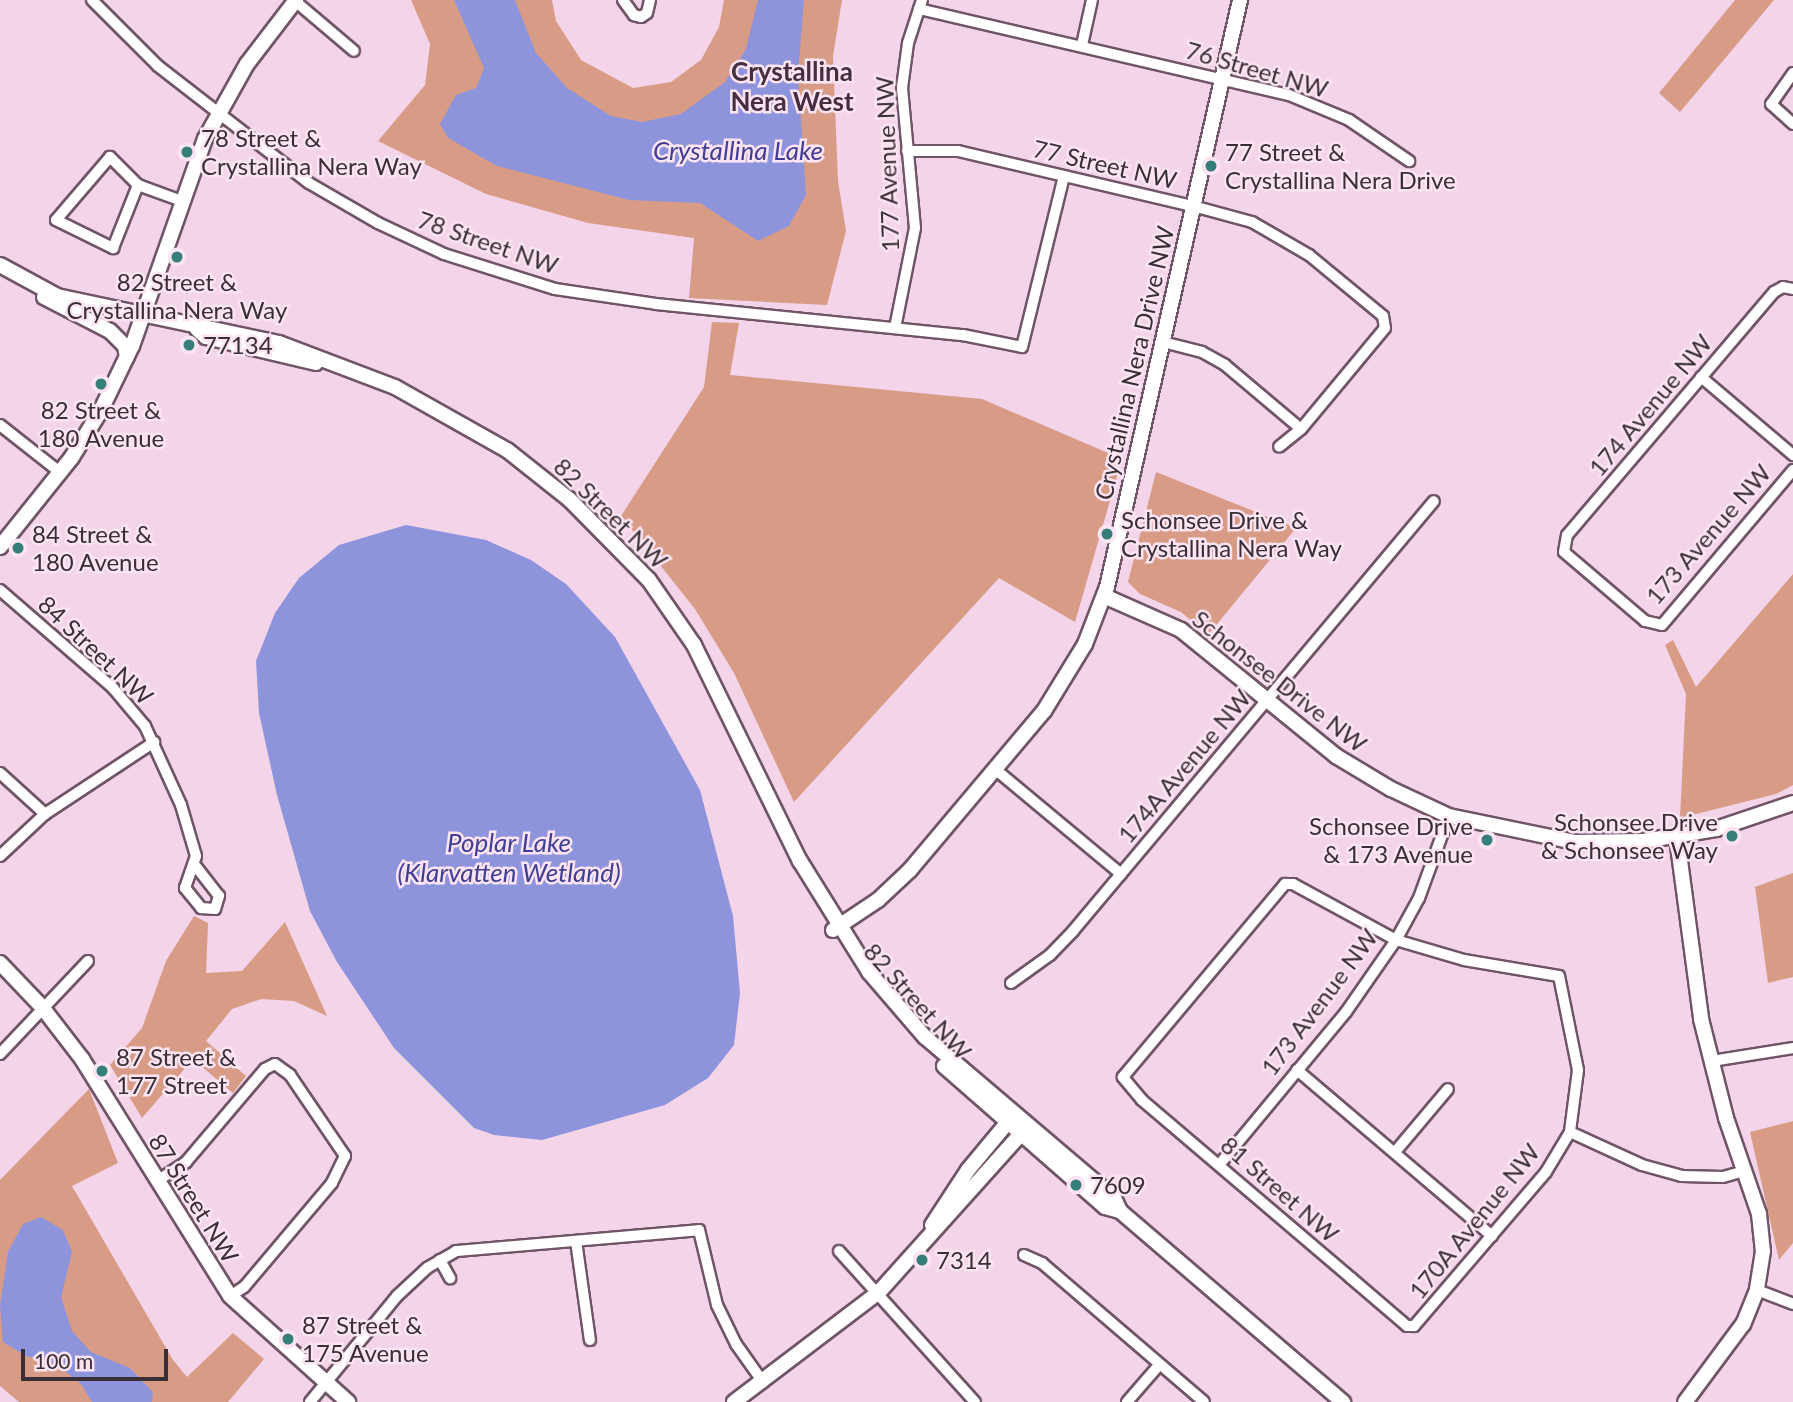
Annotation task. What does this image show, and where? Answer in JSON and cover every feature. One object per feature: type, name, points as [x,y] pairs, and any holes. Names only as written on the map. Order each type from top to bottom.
[{"type":"street","points":[[623,0],[637,17],[647,13],[650,0]]},
{"type":"street","points":[[1082,45],[1092,0]]},
{"type":"street","name":"Crystallina Nera Drive NW","points":[[835,928],[895,885],[996,769],[1060,690],[1104,596],[1240,0]]},
{"type":"street","points":[[0,547],[61,472],[101,410],[127,357],[217,115],[247,64],[295,1],[354,51]]},
{"type":"street","name":"78 Street NW","points":[[99,2],[217,115],[309,183],[378,223],[444,254],[518,279],[618,299],[895,328],[1022,346],[1065,176]]},
{"type":"street","name":"76 Street NW","points":[[920,4],[1223,78],[1328,110],[1409,161]]},
{"type":"street","name":"177 Avenue NW","points":[[895,328],[915,228],[902,88],[920,4]]},
{"type":"street","points":[[1792,124],[1771,104],[1793,73]]},
{"type":"street","name":"77 Street NW","points":[[907,152],[958,151],[1193,206],[1252,222],[1289,242],[1368,302],[1385,321],[1382,333],[1301,429]]},
{"type":"street","points":[[138,185],[113,248],[57,220],[110,157],[138,185],[183,201]]},
{"type":"street","name":"82 Street NW","points":[[0,263],[76,298]]},
{"type":"street","name":"82 Street NW","points":[[0,263],[15,276],[57,296],[76,298],[197,329],[206,337],[359,372],[436,407],[507,450],[613,540],[649,580],[694,645],[835,928],[915,1027],[1105,1208],[1119,1211],[1343,1402]]},
{"type":"street","points":[[15,276],[56,304],[110,331],[125,346],[127,357]]},
{"type":"street","name":"174 Avenue NW","points":[[1656,625],[1645,621],[1564,552],[1567,535],[1778,289],[1793,289]]},
{"type":"street","points":[[1163,342],[1202,352],[1225,365],[1301,429],[1279,447]]},
{"type":"street","points":[[1701,377],[1793,456]]},
{"type":"street","points":[[0,425],[61,472]]},
{"type":"street","name":"173 Avenue NW","points":[[1656,625],[1667,622],[1793,470]]},
{"type":"street","name":"174A Avenue NW","points":[[1011,983],[1064,942],[1434,502]]},
{"type":"street","name":"84 Street NW","points":[[0,590],[122,697],[154,742],[181,805],[196,867]]},
{"type":"street","name":"Schonsee Drive NW","points":[[1104,596],[1181,630],[1356,770],[1449,816],[1576,842],[1677,838],[1793,803]]},
{"type":"street","points":[[0,856],[45,814],[154,742]]},
{"type":"street","points":[[996,769],[1121,874]]},
{"type":"street","points":[[0,773],[45,814]]},
{"type":"street","name":"173 Avenue NW","points":[[1219,1165],[1346,1012],[1396,940],[1419,898],[1449,816]]},
{"type":"street","points":[[1677,838],[1695,981],[1712,1061],[1762,1236],[1757,1290],[1734,1340],[1685,1402]]},
{"type":"street","name":"81 Street NW","points":[[1396,940],[1293,884],[1285,884],[1123,1077],[1134,1092],[1407,1326],[1415,1326]]},
{"type":"street","name":"170A Avenue NW","points":[[1396,940],[1464,960],[1559,976],[1578,1070],[1570,1132],[1546,1172],[1415,1326]]},
{"type":"street","points":[[0,1054],[88,961]]},
{"type":"street","name":"87 Street NW","points":[[0,962],[43,1007],[82,1059],[230,1296],[348,1402]]},
{"type":"street","points":[[1712,1061],[1793,1048]]},
{"type":"street","points":[[156,1181],[186,1162],[265,1069],[275,1064],[290,1075],[346,1162],[244,1287],[230,1296]]},
{"type":"street","points":[[1297,1070],[1492,1236]]},
{"type":"street","points":[[1395,1152],[1448,1089]]},
{"type":"street","points":[[913,1255],[968,1170],[1011,1119]]},
{"type":"street","points":[[734,1402],[879,1292],[1024,1131]]},
{"type":"street","points":[[1570,1132],[1642,1165],[1682,1176],[1723,1177],[1744,1171]]},
{"type":"street","points":[[310,1402],[397,1296],[440,1259],[456,1251],[699,1230],[717,1305],[736,1345],[763,1382]]},
{"type":"street","points":[[576,1241],[590,1340]]},
{"type":"street","points":[[839,1251],[879,1292],[975,1402]]},
{"type":"street","points":[[1024,1255],[1042,1263],[1204,1402]]},
{"type":"street","points":[[440,1259],[450,1278]]},
{"type":"street","points":[[1757,1290],[1793,1304]]},
{"type":"street","points":[[1127,1402],[1159,1365]]},
{"type":"street","name":"82 Street NW","points":[[1322,1382],[1352,1402]]},
{"type":"shaded area","points":[[411,0],[552,0],[556,21],[581,60],[633,88],[671,82],[701,60],[719,27],[724,0],[842,0],[833,56],[838,181],[846,231],[827,305],[689,298],[694,238],[588,223],[486,194],[378,141],[425,85],[430,44]]},
{"type":"shaded area","points":[[1735,0],[1774,0],[1680,112],[1659,93]]},
{"type":"shaded area","points":[[712,322],[739,323],[730,375],[982,399],[1122,459],[1075,622],[999,578],[794,802],[734,673],[695,609],[621,516],[704,387]]},
{"type":"shaded area","points":[[1156,472],[1296,528],[1208,635],[1181,612],[1140,594],[1128,582]]},
{"type":"shaded area","points":[[1793,574],[1793,785],[1776,794],[1680,818],[1686,694],[1665,645],[1673,640],[1696,687]]},
{"type":"shaded area","points":[[1793,873],[1793,977],[1768,983],[1755,887]]},
{"type":"shaded area","points":[[194,916],[208,923],[206,973],[242,971],[285,922],[327,1016],[294,1001],[261,999],[232,1009],[206,1041],[246,1076],[233,1093],[193,1059],[142,1118],[110,1065],[142,1028],[166,961]]},
{"type":"shaded area","points":[[89,1089],[118,1163],[72,1186],[173,1360],[187,1377],[233,1333],[264,1359],[228,1402],[19,1402],[0,1386],[0,1180]]},
{"type":"shaded area","points":[[1793,1121],[1793,1243],[1779,1260],[1750,1132]]},
{"type":"water","name":"Crystallina Lake","points":[[454,0],[515,0],[536,53],[567,88],[611,116],[642,122],[681,114],[725,82],[746,49],[758,0],[804,0],[798,75],[806,195],[789,226],[758,241],[700,203],[629,200],[497,166],[448,138],[440,124],[456,95],[476,88],[484,68]]},
{"type":"water","name":"Poplar Lake (Klarvatten Wetland)","points":[[406,525],[486,540],[531,560],[566,584],[615,637],[700,790],[733,916],[740,993],[734,1045],[708,1078],[665,1105],[542,1140],[494,1135],[474,1128],[394,1048],[337,962],[310,911],[277,795],[259,713],[256,661],[275,613],[299,578],[339,545]]},
{"type":"water","points":[[41,1217],[63,1230],[72,1252],[61,1297],[72,1331],[91,1352],[130,1368],[153,1392],[152,1402],[92,1402],[81,1384],[56,1364],[26,1356],[3,1342],[0,1305],[8,1252],[23,1224]]},
{"type":"place","name":"78 Street & Crystallina Nera Way","points":[[187,152]]},
{"type":"place","name":"77 Street & Crystallina Nera Drive","points":[[1211,166]]},
{"type":"place","name":"82 Street & Crystallina Nera Way","points":[[177,257]]},
{"type":"place","name":"77134","points":[[189,345]]},
{"type":"place","name":"82 Street & 180 Avenue","points":[[101,384]]},
{"type":"place","name":"Schonsee Drive & Crystallina Nera Way","points":[[1107,534]]},
{"type":"place","name":"84 Street & 180 Avenue","points":[[18,548]]},
{"type":"place","name":"Schonsee Drive & Schonsee Way","points":[[1732,836]]},
{"type":"place","name":"Schonsee Drive & 173 Avenue","points":[[1487,840]]},
{"type":"place","name":"87 Street & 177 Street","points":[[102,1071]]},
{"type":"place","name":"7609","points":[[1076,1185]]},
{"type":"place","name":"7314","points":[[922,1260]]},
{"type":"place","name":"87 Street & 175 Avenue","points":[[288,1339]]},
{"type":"district","name":"Crystallina Nera West","points":[[792,87]]}]
